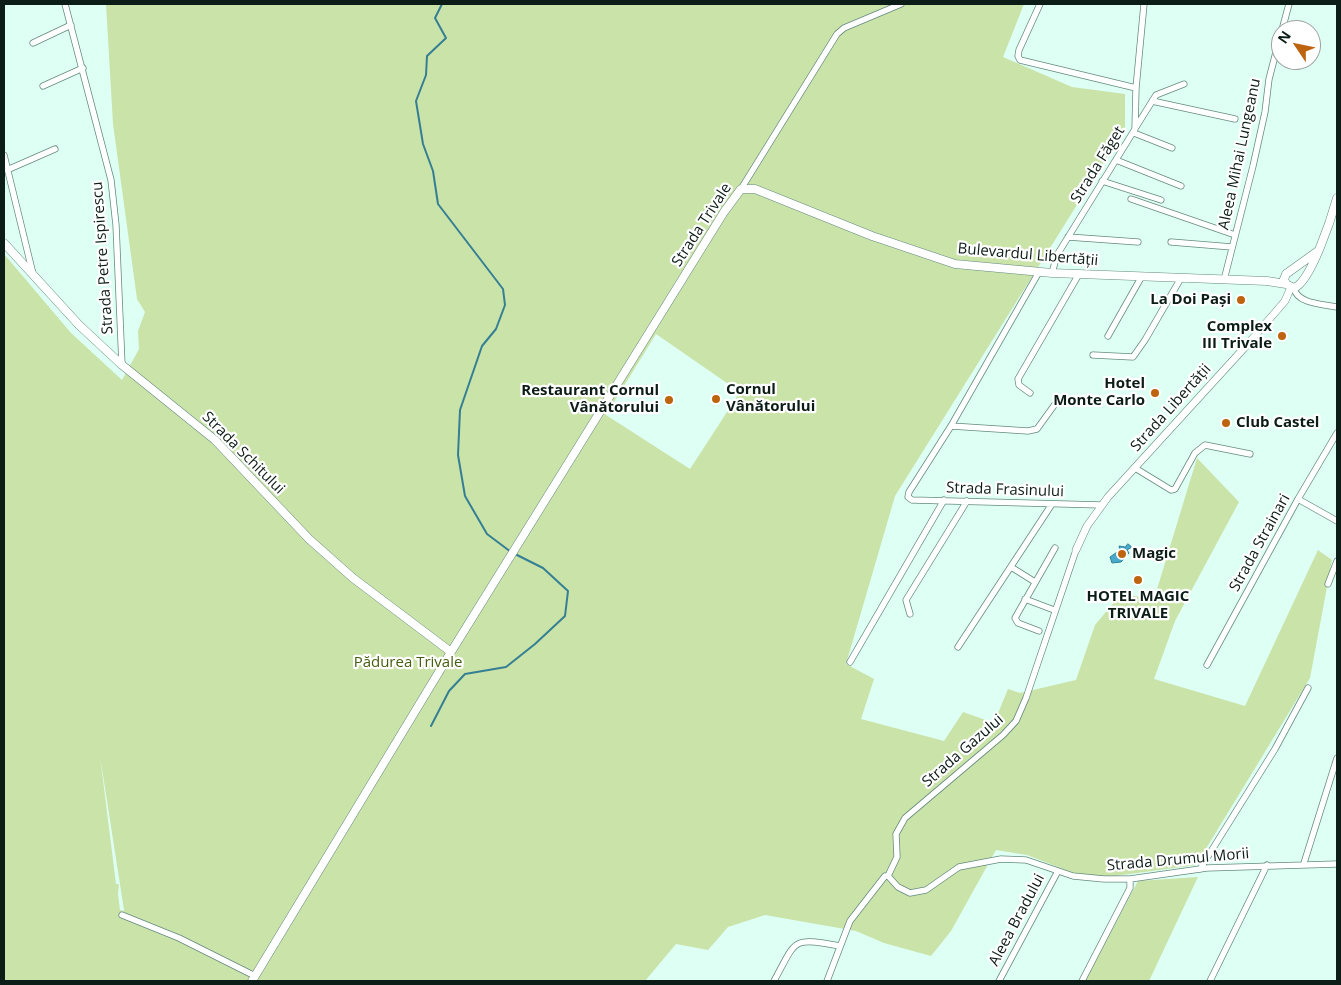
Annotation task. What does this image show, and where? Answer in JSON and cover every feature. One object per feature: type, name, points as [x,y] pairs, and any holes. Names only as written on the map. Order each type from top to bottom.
[{"type":"main road","name":"Bulevardul Libertății","points":[[741,190],[755,189],[872,236],[955,264],[1052,273],[1267,281],[1290,286]]},
{"type":"main road","name":"Strada Trivale","points":[[254,979],[451,652],[731,200],[741,190]]},
{"type":"main road","points":[[1318,251],[1286,274],[1284,279],[1290,286],[1299,285],[1318,251],[1337,198]]},
{"type":"main road","name":"Strada Schitului","points":[[4,243],[79,325],[122,365],[215,440],[309,539],[353,578],[451,652]]},
{"type":"main road","points":[[1294,270],[1299,272],[1302,279]]},
{"type":"main road","name":"Bulevardul Libertății","points":[[1267,281],[1286,274]]},
{"type":"street","name":"Strada Petre Ispirescu","points":[[66,4],[111,180],[116,225],[122,365]]},
{"type":"street","name":"Strada Trivale","points":[[741,190],[837,34],[851,24],[901,4]]},
{"type":"street","points":[[1040,4],[1019,50],[1018,56],[1020,60],[1136,88]]},
{"type":"street","name":"Strada Făget","points":[[1052,273],[1058,255],[1134,131],[1144,4]]},
{"type":"street","name":"Aleea Mihai Lungeanu","points":[[1284,20],[1289,4]]},
{"type":"street","points":[[32,43],[71,25]]},
{"type":"street","points":[[42,86],[83,68]]},
{"type":"street","name":"Aleea Mihai Lungeanu","points":[[1224,280],[1265,112],[1271,70]]},
{"type":"street","points":[[1172,148],[1134,131],[1152,101],[1161,92],[1184,84]]},
{"type":"street","points":[[1152,101],[1235,119]]},
{"type":"street","points":[[8,170],[55,149]]},
{"type":"street","points":[[4,154],[34,276]]},
{"type":"street","points":[[1116,160],[1181,186]]},
{"type":"street","points":[[1102,181],[1161,200]]},
{"type":"street","points":[[1131,198],[1235,236]]},
{"type":"street","points":[[1068,238],[1138,242]]},
{"type":"street","points":[[1171,242],[1232,247]]},
{"type":"street","points":[[1039,272],[951,426],[1028,431],[1037,429],[1058,400]]},
{"type":"street","points":[[1030,393],[1019,385],[1018,379],[1079,274]]},
{"type":"street","points":[[1108,336],[1142,276]]},
{"type":"street","points":[[1093,355],[1133,357],[1146,340],[1181,278]]},
{"type":"street","points":[[1290,286],[1296,295],[1302,298],[1337,307]]},
{"type":"street","name":"Strada Libertății","points":[[1076,550],[1087,526],[1102,505],[1285,301],[1290,286]]},
{"type":"street","name":"Strada Frasinului","points":[[951,426],[909,492],[908,497],[912,500],[1102,505]]},
{"type":"street","name":"Strada Strainari","points":[[1207,665],[1337,433]]},
{"type":"street","points":[[1135,468],[1158,484],[1171,490],[1175,489],[1194,453],[1205,445],[1250,454]]},
{"type":"street","points":[[850,662],[944,500]]},
{"type":"street","points":[[1298,500],[1337,521]]},
{"type":"street","points":[[910,614],[906,600],[967,501]]},
{"type":"street","points":[[958,647],[1052,504]]},
{"type":"street","points":[[1039,631],[1015,620],[1016,614],[1055,548]]},
{"type":"street","name":"Strada Gazului","points":[[888,876],[897,857],[896,834],[905,818],[1003,735],[1016,720],[1026,698],[1054,610],[1076,550]]},
{"type":"street","points":[[1328,584],[1337,561]]},
{"type":"street","points":[[1011,567],[1035,582]]},
{"type":"street","points":[[1025,599],[1054,610]]},
{"type":"street","points":[[1200,868],[1275,749],[1308,688]]},
{"type":"street","points":[[1304,863],[1337,758]]},
{"type":"street","name":"Strada Drumul Morii","points":[[888,876],[898,887],[910,893],[926,890],[959,867],[1000,860],[1026,860],[1058,872],[1085,879],[1130,879],[1200,868],[1304,863],[1337,864]]},
{"type":"street","points":[[1210,981],[1267,865]]},
{"type":"street","name":"Aleea Bradului","points":[[999,981],[1058,872]]},
{"type":"street","points":[[827,981],[855,912],[885,876],[888,876]]},
{"type":"street","points":[[1082,981],[1130,888],[1130,879]]},
{"type":"street","points":[[122,915],[179,938],[254,979]]},
{"type":"street","points":[[774,981],[792,948],[798,942],[808,940],[840,946]]},
{"type":"green space","name":"Pădurea Trivale","points":[[106,4],[1024,4],[1003,57],[1072,87],[1125,94],[1125,128],[895,496],[846,664],[874,679],[861,719],[944,741],[963,712],[994,723],[1008,689],[1020,693],[1076,680],[1095,625],[1121,594],[1154,599],[1197,458],[1239,502],[1175,621],[1154,679],[1245,706],[1318,550],[1332,560],[1310,678],[1196,865],[1100,878],[1076,874],[1027,855],[996,850],[951,931],[931,956],[884,943],[856,931],[765,915],[728,927],[708,950],[676,944],[645,981],[4,981],[4,254],[71,333],[122,380],[139,349],[138,331],[145,312],[137,299],[113,124]],"holes":[[[656,334],[740,392],[690,469],[606,415]],[[100,756],[124,910],[124,911],[120,910],[119,884],[116,884]]]},
{"type":"green space","points":[[1198,877],[1149,981],[1085,981],[1138,881]]},
{"type":"water","name":"Magic","points":[[1128,544],[1132,547],[1127,550],[1129,553],[1121,562],[1112,563],[1110,557],[1120,550],[1119,546],[1125,547]]},
{"type":"waterway","points":[[442,4],[435,18],[446,38],[427,56],[426,75],[416,101],[423,144],[433,171],[438,204],[503,289],[505,305],[496,329],[482,346],[460,410],[458,455],[465,496],[487,534],[511,552]]},
{"type":"waterway","points":[[431,726],[449,691],[465,674],[506,667],[535,644],[565,616],[568,591],[543,568],[515,554]]},
{"type":"place","name":"La Doi Pași","points":[[1241,300]]},
{"type":"place","name":"Complex III Trivale","points":[[1282,336]]},
{"type":"place","name":"Hotel Monte Carlo","points":[[1155,393]]},
{"type":"place","name":"Cornul Vânătorului","points":[[716,399]]},
{"type":"place","name":"Restaurant Cornul Vânătorului","points":[[669,400]]},
{"type":"place","name":"Club Castel","points":[[1226,423]]},
{"type":"place","name":"Magic","points":[[1122,554]]},
{"type":"place","name":"HOTEL MAGIC TRIVALE","points":[[1138,580]]}]
